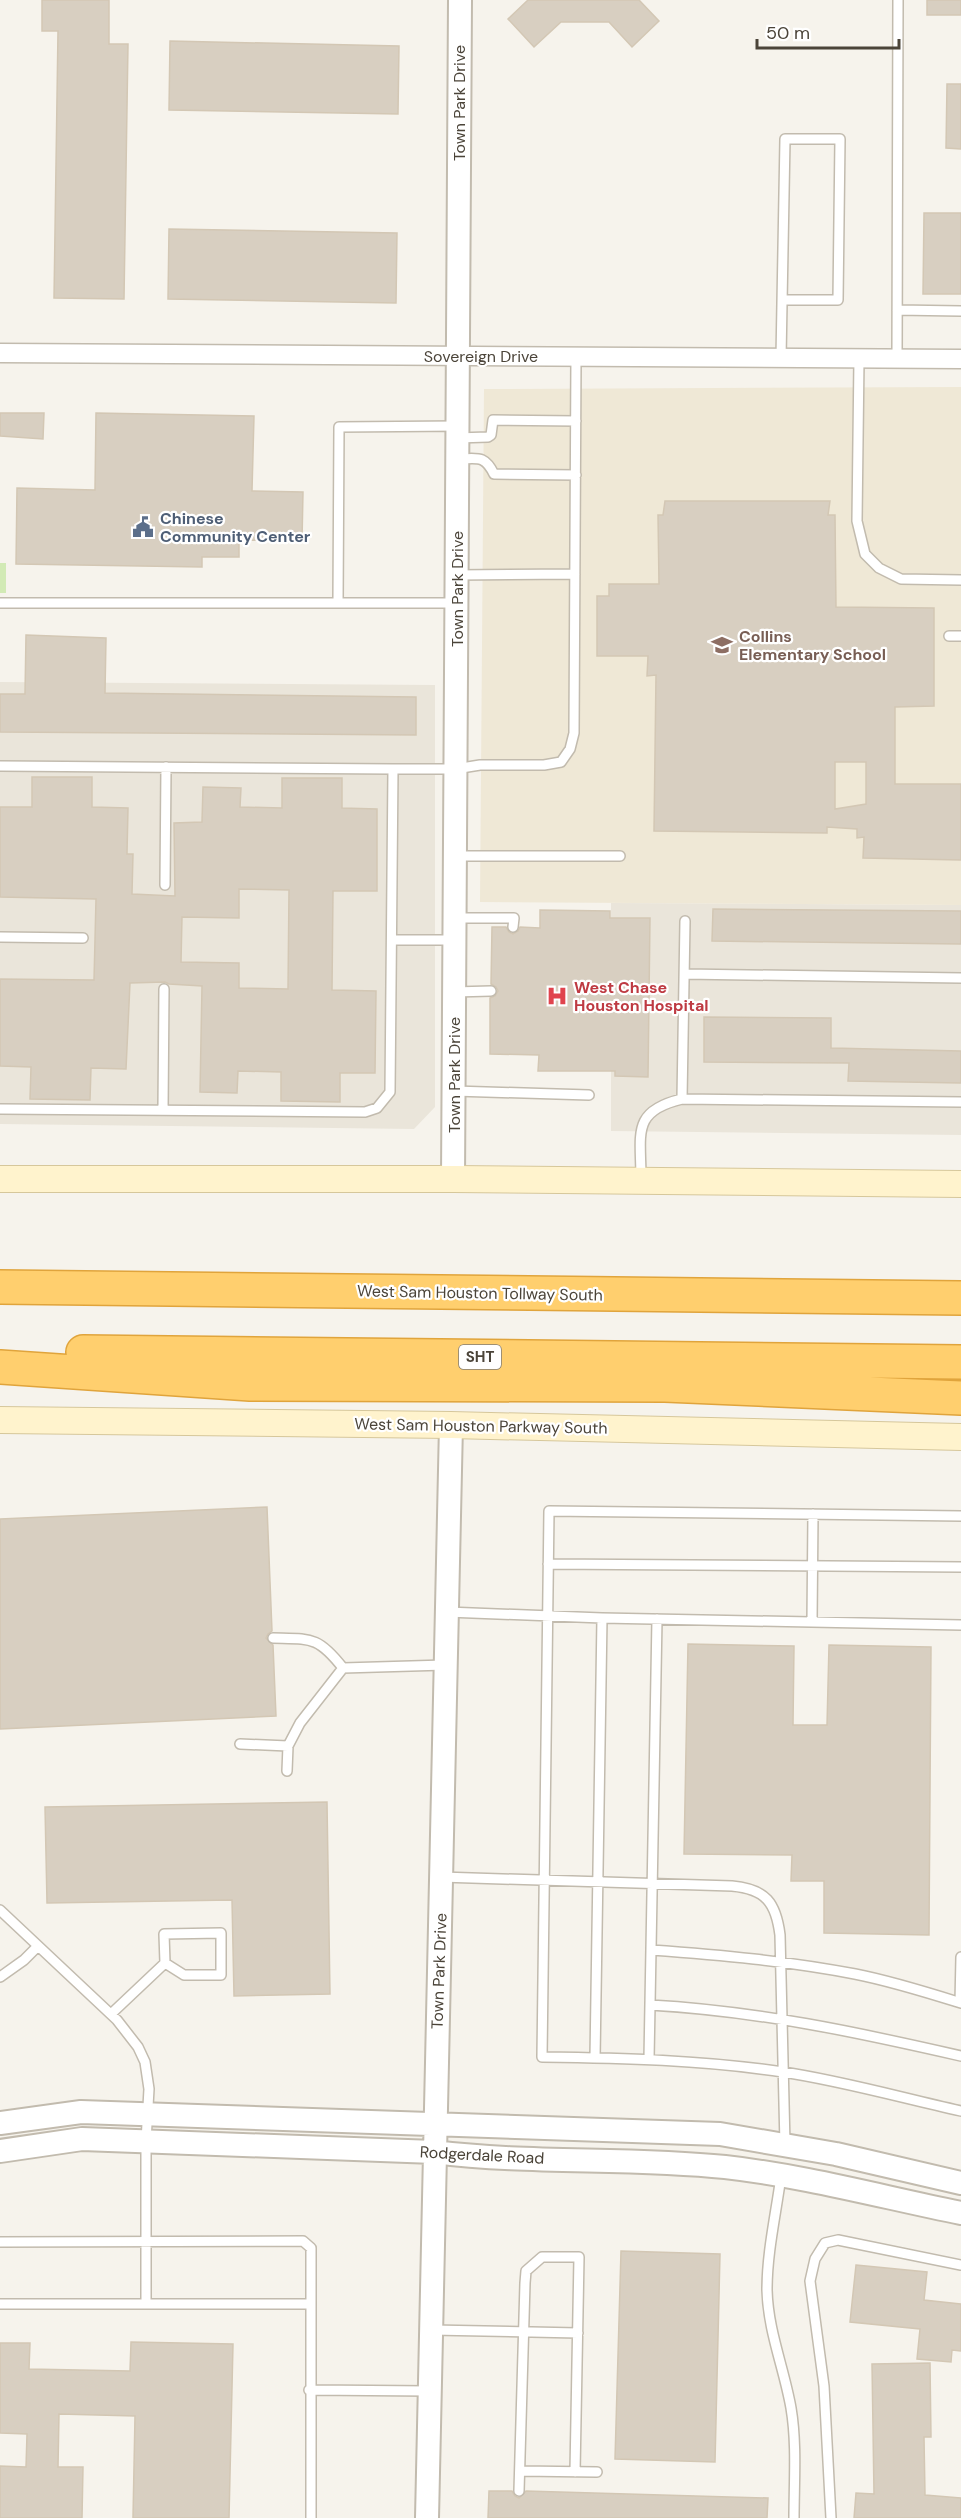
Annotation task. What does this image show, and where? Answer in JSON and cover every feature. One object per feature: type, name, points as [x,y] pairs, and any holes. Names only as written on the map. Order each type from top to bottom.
[{"type":"highway","name":"West Sam Houston Tollway South","points":[[0,1287],[961,1298]]},
{"type":"highway","name":"SHT","points":[[0,1351],[961,1362]]},
{"type":"highway","points":[[0,1367],[250,1384],[665,1385],[961,1398]]},
{"type":"main road","points":[[0,1179],[453,1179],[961,1184]]},
{"type":"main road","name":"West Sam Houston Parkway South","points":[[0,1420],[451,1425],[961,1437]]},
{"type":"street","name":"Town Park Drive","points":[[453,1179],[460,0]]},
{"type":"street","name":"Sovereign Drive","points":[[0,354],[961,360]]},
{"type":"street","name":"Town Park Drive","points":[[427,2518],[451,1425]]},
{"type":"street","name":"Rodgerdale Road","points":[[0,2123],[81,2112],[720,2134],[903,2168],[961,2184]]},
{"type":"street","name":"Rodgerdale Road","points":[[0,2151],[82,2139],[434,2152],[473,2157],[584,2159],[722,2167],[782,2174],[961,2214]]},
{"type":"street","points":[[782,2174],[785,2146]]},
{"type":"lane","points":[[897,359],[898,0]]},
{"type":"lane","points":[[782,300],[838,300],[840,139],[785,139],[782,300],[782,358]]},
{"type":"lane","points":[[897,310],[961,311]]},
{"type":"lane","points":[[0,766],[456,769],[480,765],[544,765],[561,762],[570,749],[574,733],[576,357]]},
{"type":"lane","points":[[859,359],[857,520],[865,554],[879,568],[901,579],[961,580]]},
{"type":"lane","points":[[338,603],[339,427],[458,441],[488,437],[493,420],[576,421]]},
{"type":"lane","points":[[458,441],[488,462],[494,474],[576,475]]},
{"type":"lane","points":[[457,575],[575,574]]},
{"type":"lane","points":[[0,603],[456,603]]},
{"type":"lane","points":[[949,636],[961,636]]},
{"type":"lane","points":[[165,885],[166,767]]},
{"type":"lane","points":[[0,1110],[365,1112],[377,1108],[390,1092],[393,769]]},
{"type":"lane","points":[[455,856],[620,856]]},
{"type":"lane","points":[[392,940],[514,918],[513,927]]},
{"type":"lane","points":[[682,1099],[686,921]]},
{"type":"lane","points":[[0,937],[83,938]]},
{"type":"lane","points":[[685,974],[961,978]]},
{"type":"lane","points":[[163,1110],[164,989]]},
{"type":"lane","points":[[454,992],[490,991]]},
{"type":"lane","points":[[453,1091],[589,1095]]},
{"type":"lane","points":[[641,1181],[641,1130],[644,1121],[650,1112],[663,1104],[682,1099],[961,1102]]},
{"type":"lane","points":[[961,1516],[549,1511],[542,2057],[698,2062],[784,2073],[961,2111]]},
{"type":"lane","points":[[812,1622],[813,1514]]},
{"type":"lane","points":[[548,1564],[961,1567]]},
{"type":"lane","points":[[447,1612],[602,1618],[961,1625]]},
{"type":"lane","points":[[595,2058],[602,1618]]},
{"type":"lane","points":[[649,2059],[657,1619]]},
{"type":"lane","points":[[273,1638],[308,1639],[327,1648],[343,1668]]},
{"type":"lane","points":[[343,1668],[446,1665]]},
{"type":"lane","points":[[287,1771],[288,1746],[300,1723],[343,1668]]},
{"type":"lane","points":[[240,1744],[288,1746]]},
{"type":"lane","points":[[441,1877],[748,1887],[762,1894],[778,1915],[783,2018],[785,2146]]},
{"type":"lane","points":[[0,1910],[111,2014],[138,2047],[146,2062],[149,2089],[146,2141],[146,2303]]},
{"type":"lane","points":[[111,2014],[165,1963],[164,1934],[220,1933],[221,1975],[184,1974],[165,1963]]},
{"type":"lane","points":[[0,1977],[24,1960],[38,1946]]},
{"type":"lane","points":[[651,1950],[780,1961],[857,1974],[961,2003],[961,1957]]},
{"type":"lane","points":[[650,2005],[783,2018],[850,2030],[961,2056]]},
{"type":"lane","points":[[782,2174],[769,2254],[767,2290],[769,2320],[791,2407],[794,2448],[794,2518]]},
{"type":"lane","points":[[831,2518],[824,2386],[810,2281],[815,2259],[825,2243],[838,2240],[960,2262]]},
{"type":"lane","points":[[0,2242],[303,2241],[311,2248],[310,2518]]},
{"type":"lane","points":[[519,2491],[526,2271],[542,2257],[579,2257],[574,2472]]},
{"type":"lane","points":[[0,2304],[310,2304]]},
{"type":"lane","points":[[432,2330],[578,2333]]},
{"type":"lane","points":[[309,2390],[430,2391]]},
{"type":"lane","points":[[520,2471],[597,2472]]},
{"type":"shaded area","name":"Collins Elementary School","points":[[961,387],[961,905],[480,902],[484,389]]},
{"type":"shaded area","points":[[0,682],[435,685],[435,1107],[414,1129],[0,1124]]},
{"type":"shaded area","points":[[611,903],[961,905],[961,1135],[611,1131]]},
{"type":"green space","points":[[0,563],[6,563],[6,593],[0,593]]},
{"type":"building","points":[[42,0],[109,0],[109,44],[128,44],[124,299],[54,298],[58,31],[42,31]]},
{"type":"building","points":[[528,0],[639,0],[659,21],[632,47],[609,22],[561,22],[534,47],[508,19]]},
{"type":"building","points":[[927,0],[961,0],[961,15],[927,15]]},
{"type":"building","points":[[170,41],[399,46],[398,114],[169,110]]},
{"type":"building","points":[[947,84],[961,84],[961,149],[946,148]]},
{"type":"building","points":[[924,213],[961,213],[961,294],[923,294]]},
{"type":"building","points":[[169,229],[397,233],[396,303],[168,299]]},
{"type":"building","points":[[0,413],[44,413],[43,439],[0,436]]},
{"type":"building","points":[[96,413],[254,416],[252,491],[303,492],[302,541],[239,540],[239,557],[202,557],[202,567],[16,564],[17,488],[95,490]]},
{"type":"building","points":[[665,501],[830,501],[828,515],[835,515],[836,607],[934,608],[934,706],[895,707],[895,784],[961,784],[961,860],[863,858],[864,837],[857,838],[857,829],[827,827],[827,833],[654,831],[656,675],[647,676],[648,656],[597,656],[597,596],[609,596],[609,584],[659,584],[658,515],[663,515]],"holes":[[[835,762],[866,762],[866,804],[835,809]]]},
{"type":"building","points":[[26,635],[106,638],[105,693],[416,697],[416,735],[0,732],[0,694],[25,694]]},
{"type":"building","points":[[32,777],[92,777],[92,807],[128,808],[127,854],[133,854],[132,894],[175,896],[174,823],[202,822],[203,787],[241,788],[240,807],[282,808],[282,778],[342,778],[342,808],[377,809],[377,891],[333,891],[332,990],[376,991],[375,1073],[340,1073],[340,1102],[281,1101],[281,1072],[238,1071],[237,1093],[200,1092],[202,986],[165,982],[130,983],[126,1069],[91,1068],[90,1100],[30,1099],[31,1067],[0,1066],[0,979],[94,980],[96,899],[0,897],[0,807],[32,807]],"holes":[[[239,889],[289,890],[288,989],[239,988],[239,963],[181,962],[182,917],[239,918]]]},
{"type":"building","points":[[713,909],[961,911],[961,944],[712,941]]},
{"type":"building","points":[[540,910],[610,911],[610,918],[650,918],[648,1077],[615,1076],[615,1071],[538,1071],[539,1055],[490,1054],[490,998],[498,991],[491,984],[492,927],[506,927],[513,934],[520,927],[540,928]]},
{"type":"building","points":[[704,1017],[831,1018],[831,1048],[961,1051],[961,1083],[848,1081],[849,1063],[704,1062]]},
{"type":"building","points":[[267,1507],[272,1631],[266,1638],[273,1645],[276,1716],[0,1729],[0,1519]]},
{"type":"building","points":[[688,1644],[794,1646],[793,1725],[827,1725],[829,1645],[931,1647],[929,1935],[824,1933],[824,1881],[791,1881],[792,1855],[684,1854]]},
{"type":"building","points":[[327,1802],[330,1994],[234,1996],[232,1900],[47,1903],[45,1807]]},
{"type":"building","points":[[621,2251],[720,2254],[715,2462],[615,2459]]},
{"type":"building","points":[[856,2265],[927,2272],[924,2300],[961,2304],[961,2351],[952,2350],[951,2362],[917,2359],[920,2329],[850,2322]]},
{"type":"building","points":[[131,2342],[233,2344],[229,2518],[133,2518],[135,2416],[59,2414],[58,2467],[83,2467],[82,2518],[0,2518],[0,2466],[26,2467],[27,2434],[0,2433],[0,2343],[30,2343],[29,2369],[130,2371]]},
{"type":"building","points":[[930,2363],[931,2437],[924,2437],[925,2495],[961,2498],[961,2518],[854,2518],[856,2493],[874,2494],[872,2364]]},
{"type":"building","points":[[489,2491],[512,2491],[519,2498],[526,2491],[768,2498],[767,2518],[488,2518]]},
{"type":"place","name":"Chinese Community Center","points":[[143,527]]},
{"type":"place","name":"Collins Elementary School","points":[[722,645]]},
{"type":"place","name":"West Chase Houston Hospital","points":[[557,996]]}]
